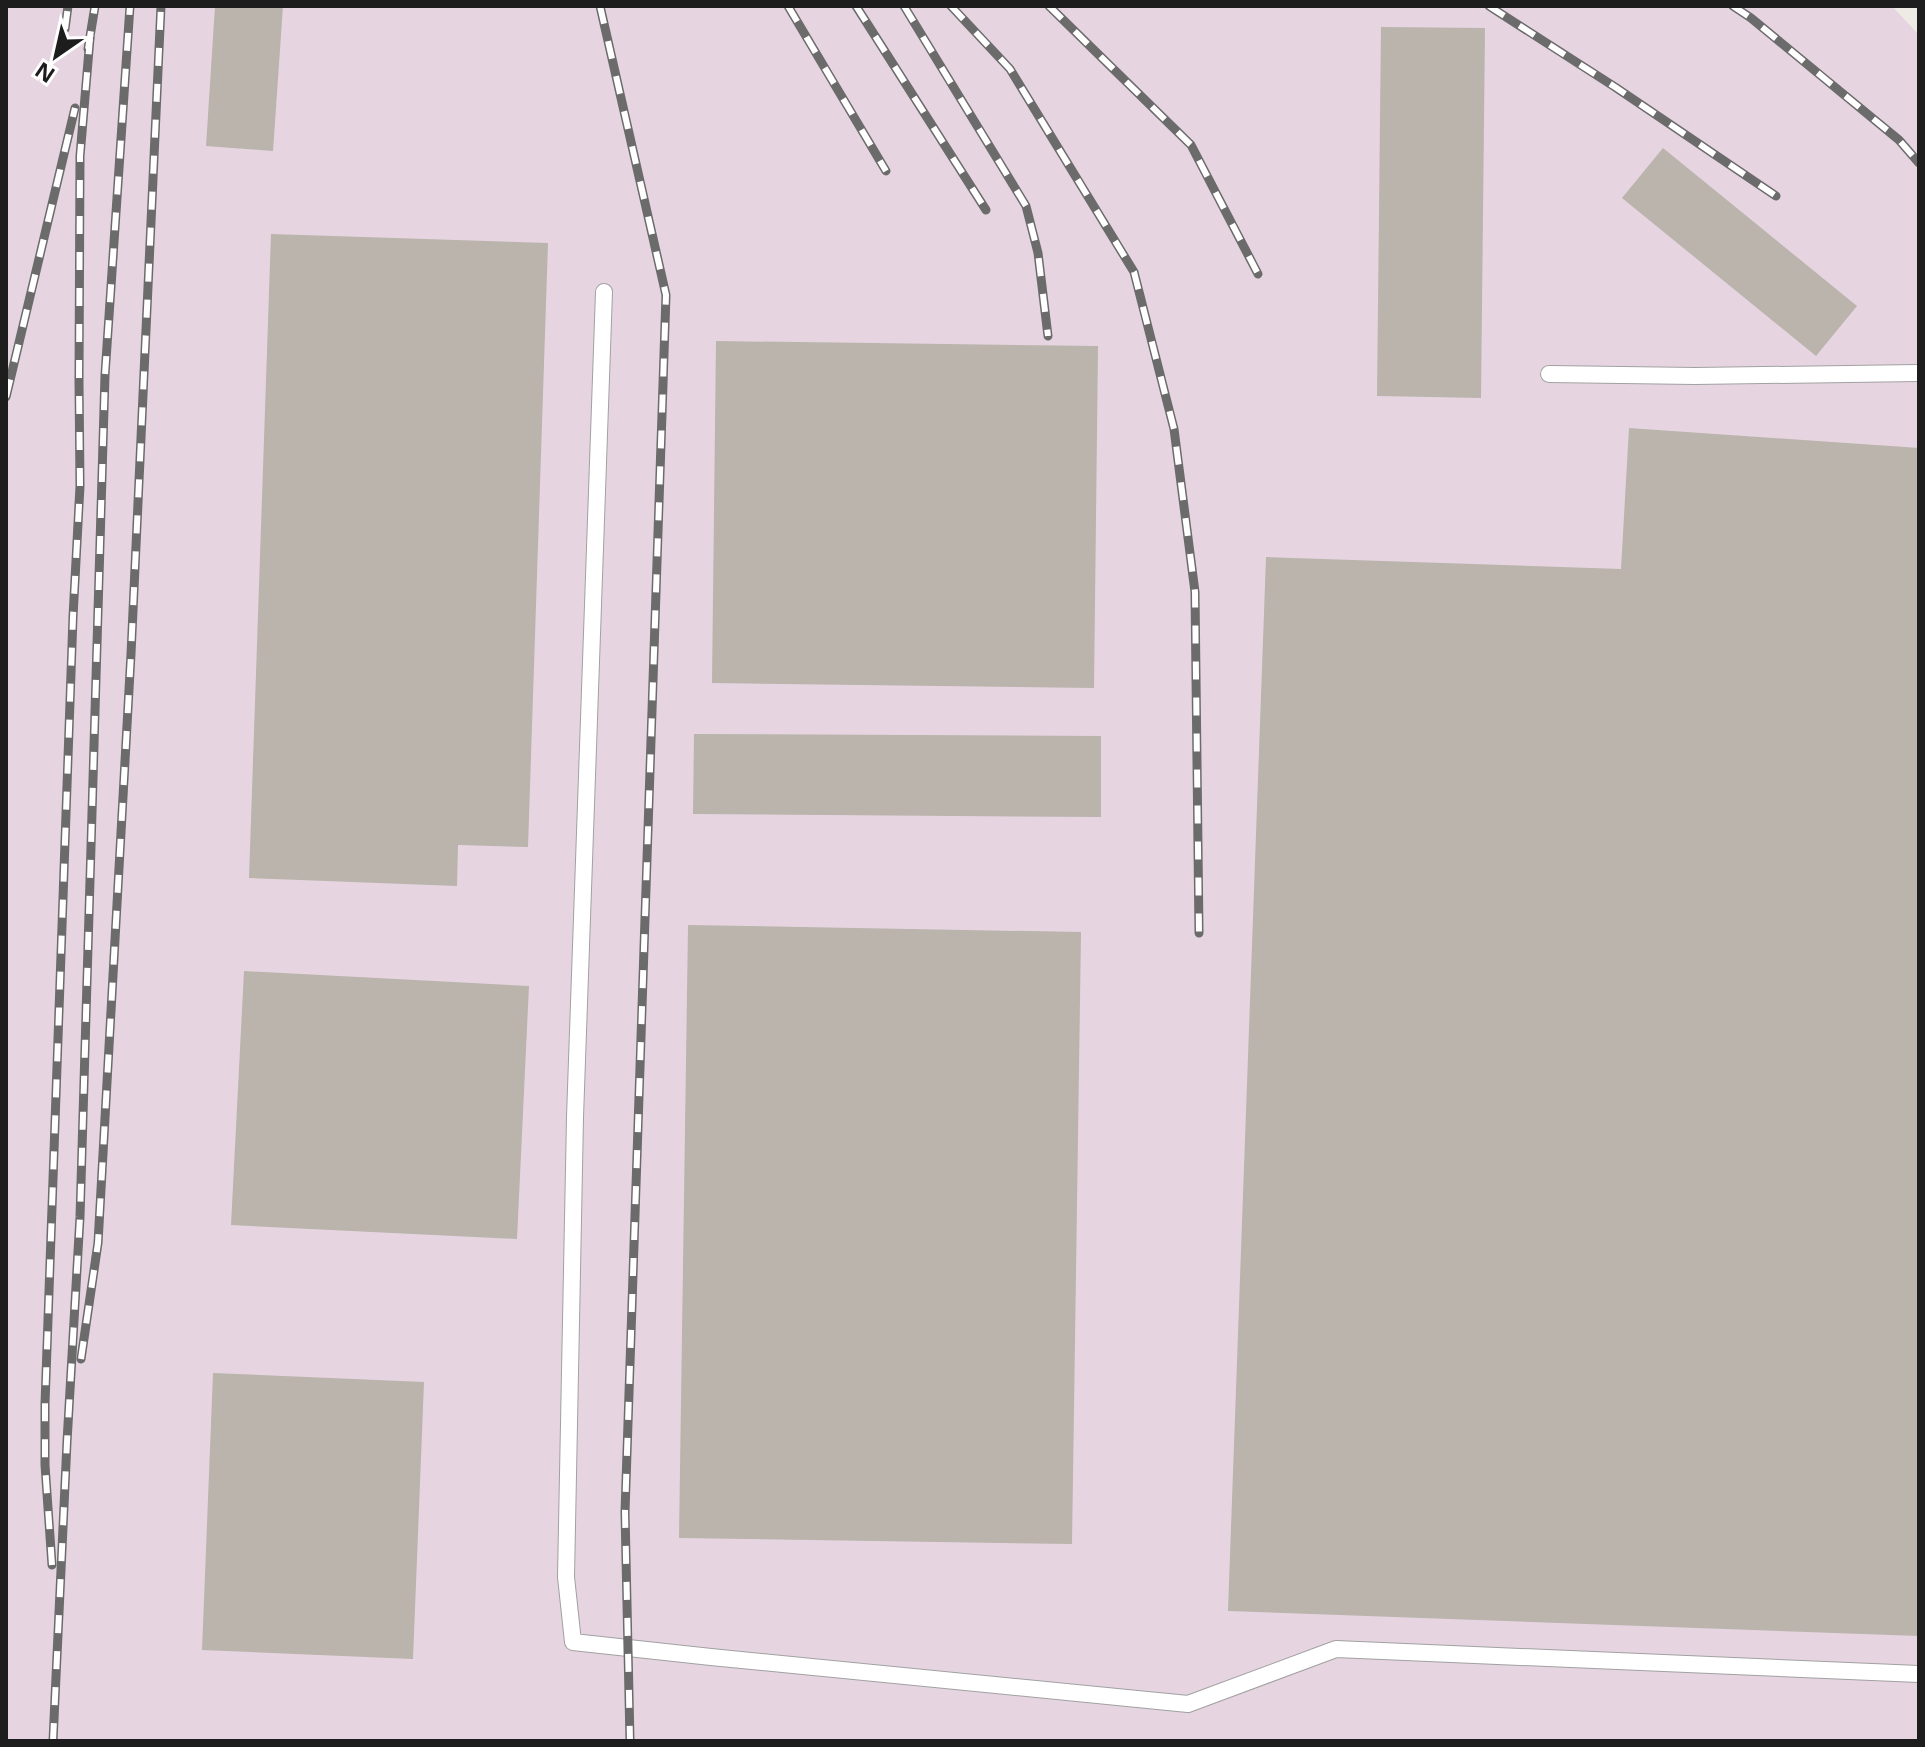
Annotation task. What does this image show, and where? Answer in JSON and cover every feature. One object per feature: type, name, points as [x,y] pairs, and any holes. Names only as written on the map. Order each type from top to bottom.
[{"type":"lane","points":[[604,292],[575,1117],[566,1577],[573,1642],[1188,1704],[1336,1649],[1919,1674]]},
{"type":"lane","points":[[1549,374],[1919,373]]},
{"type":"shaded area","points":[[6,6],[1892,6],[1919,35],[1919,1741],[6,1741]]},
{"type":"building","points":[[215,6],[283,6],[273,151],[206,146]]},
{"type":"building","points":[[1381,27],[1485,28],[1481,398],[1377,396]]},
{"type":"building","points":[[1663,148],[1857,306],[1816,356],[1622,198]]},
{"type":"building","points":[[271,234],[548,243],[528,847],[458,845],[457,886],[249,878]]},
{"type":"building","points":[[716,341],[1098,346],[1094,688],[712,683]]},
{"type":"building","points":[[1629,428],[1919,448],[1919,1636],[1228,1611],[1266,557],[1621,569]]},
{"type":"building","points":[[694,734],[1101,736],[1101,817],[693,814]]},
{"type":"building","points":[[688,925],[1081,932],[1072,1544],[679,1538]]},
{"type":"building","points":[[244,971],[529,986],[517,1239],[231,1225]]},
{"type":"building","points":[[213,1373],[424,1382],[413,1659],[202,1650]]},
{"type":"railway","points":[[65,29],[68,6]]},
{"type":"railway","points":[[88,49],[95,6]]},
{"type":"railway","points":[[53,1741],[80,1217],[105,375],[130,6]]},
{"type":"railway","points":[[81,1359],[98,1243],[131,654],[161,6]]},
{"type":"railway","points":[[600,6],[666,295],[625,1512],[630,1741]]},
{"type":"railway","points":[[788,6],[886,171]]},
{"type":"railway","points":[[856,6],[986,210]]},
{"type":"railway","points":[[904,6],[1026,206],[1038,253],[1048,336]]},
{"type":"railway","points":[[951,6],[1010,69],[1134,272],[1174,429],[1195,592],[1199,933]]},
{"type":"railway","points":[[1049,6],[1191,145],[1258,274]]},
{"type":"railway","points":[[1489,6],[1776,196]]},
{"type":"railway","points":[[1733,6],[1899,140],[1919,163]]},
{"type":"railway","points":[[52,1565],[45,1465],[45,1404],[80,486],[80,156],[90,38]]},
{"type":"railway","points":[[6,397],[75,108]]}]
